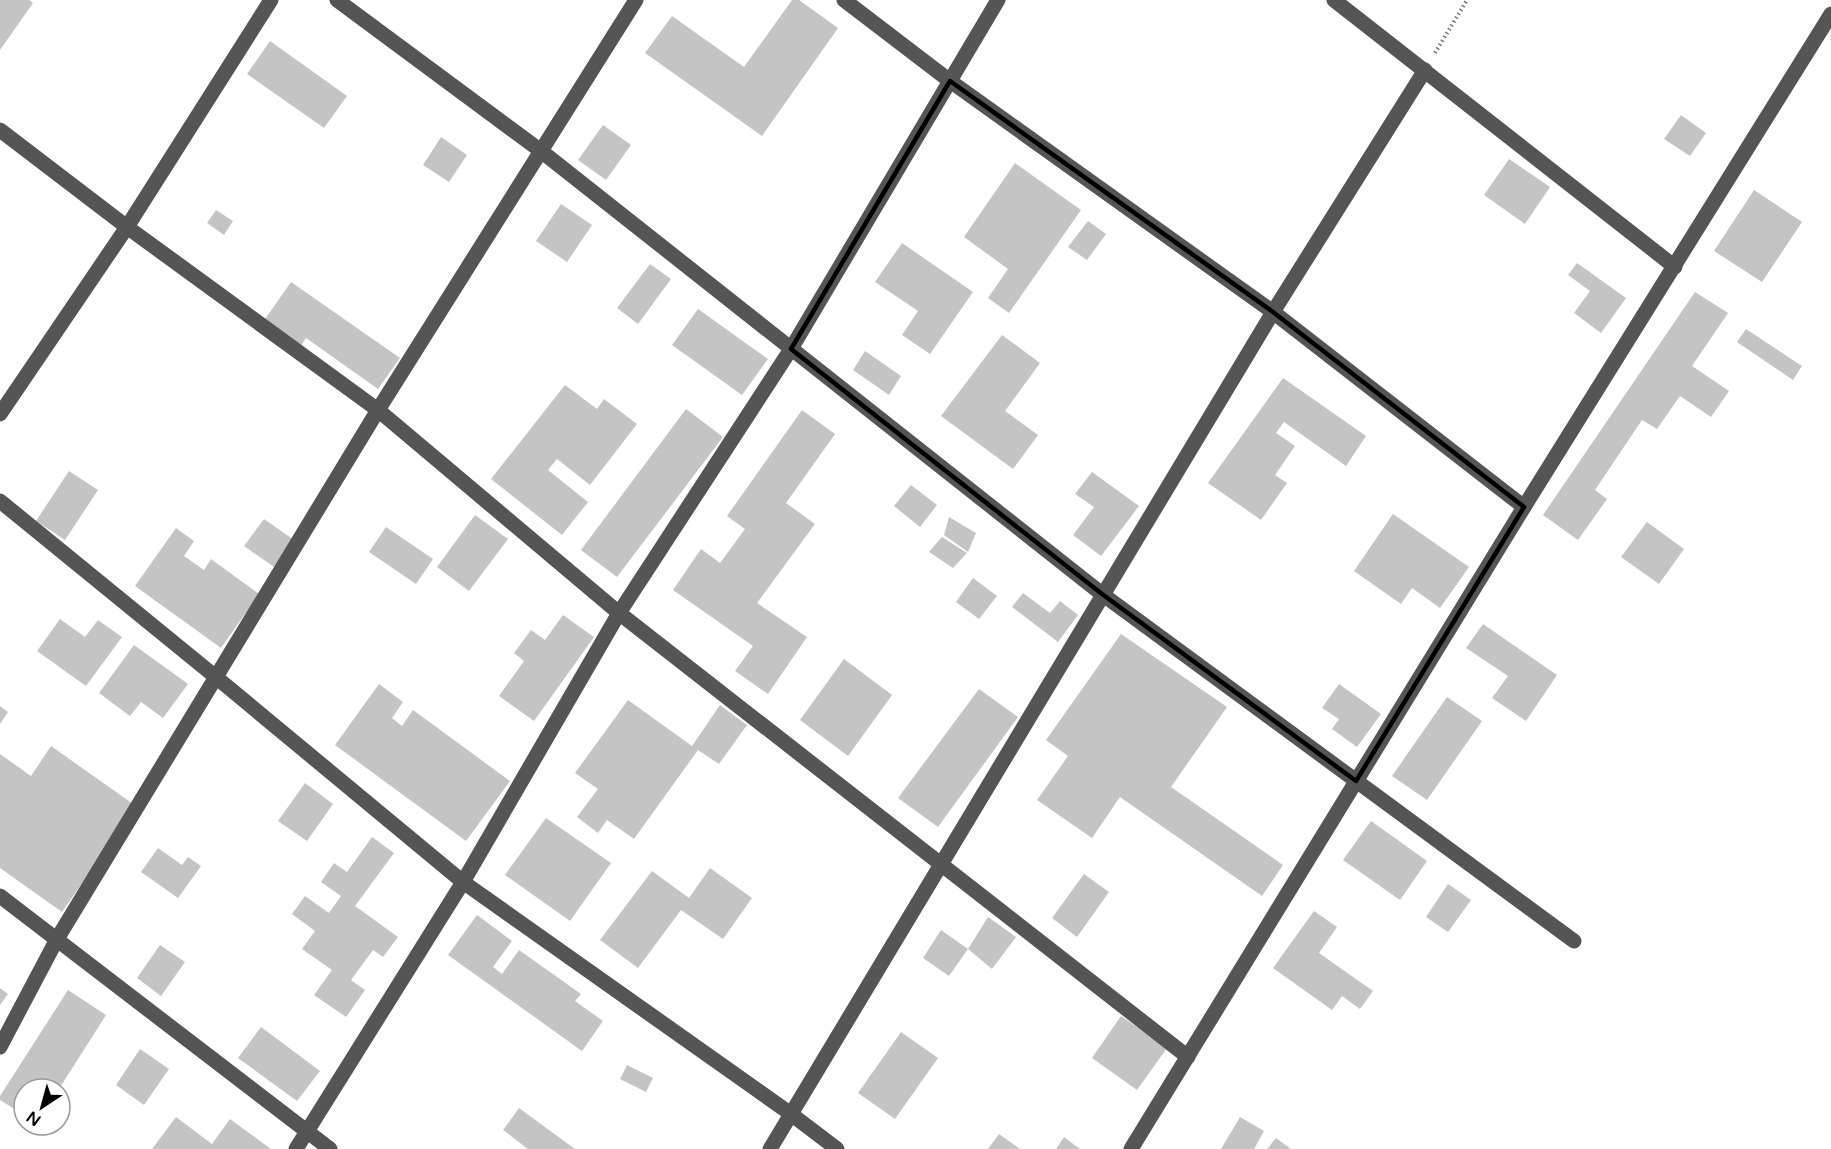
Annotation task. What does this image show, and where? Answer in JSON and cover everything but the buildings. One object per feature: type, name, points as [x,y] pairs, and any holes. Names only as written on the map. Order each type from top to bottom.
[{"type":"street","points":[[0,414],[127,227],[271,0]]},
{"type":"street","points":[[337,0],[541,151],[1102,594],[1574,941]]},
{"type":"street","points":[[0,1047],[57,939],[378,410],[636,0]]},
{"type":"street","points":[[844,0],[950,81],[1272,312],[1524,507]]},
{"type":"street","points":[[296,1149],[463,882],[619,613],[791,349],[998,0]]},
{"type":"street","points":[[1334,0],[1675,267]]},
{"type":"street","points":[[1131,1149],[1524,507],[1831,14]]},
{"type":"street","points":[[770,1149],[1272,312],[1425,70]]},
{"type":"street","points":[[0,130],[127,227],[378,410],[619,613],[1188,1057]]},
{"type":"street","points":[[0,501],[463,882],[837,1149]]},
{"type":"street","points":[[0,896],[330,1149]]},
{"type":"path","points":[[1425,70],[1467,0]]},
{"type":"highlighted area","points":[[950,81],[1273,312],[1524,507],[1356,781],[1102,594],[791,349]]}]
